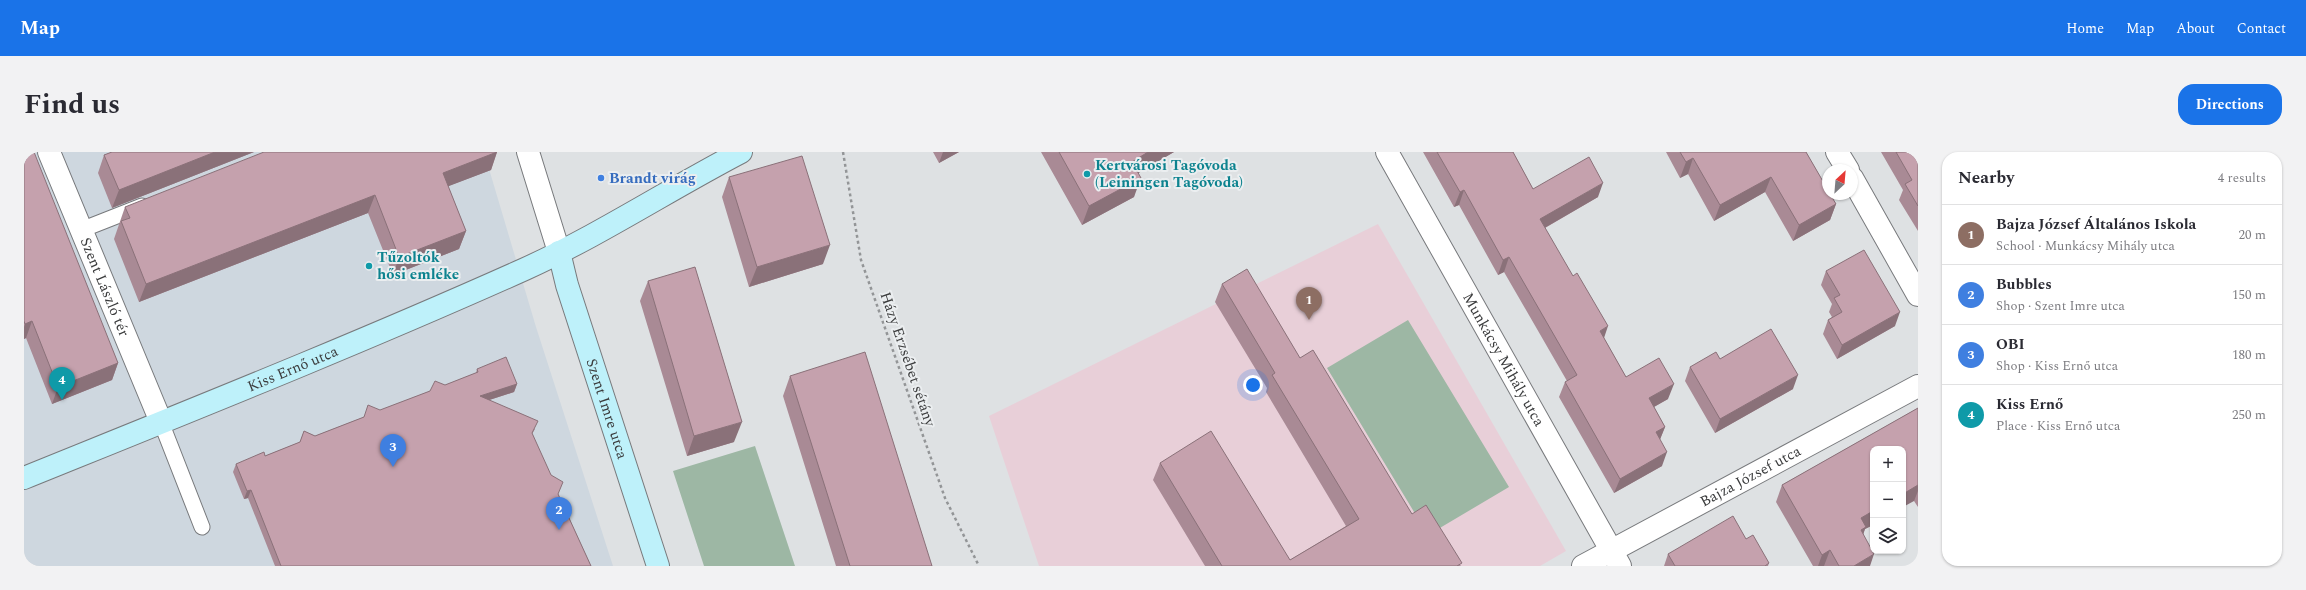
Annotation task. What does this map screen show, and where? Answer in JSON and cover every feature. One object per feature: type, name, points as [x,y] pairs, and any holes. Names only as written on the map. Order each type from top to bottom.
[{"type":"street","name":"Szent László tér","points":[[49,152],[161,422]]},
{"type":"street","points":[[528,152],[558,252]]},
{"type":"street","name":"Kiss Ernő utca","points":[[24,478],[161,422],[526,268],[587,238],[689,179],[741,152]]},
{"type":"street","name":"Munkácsy Mihály utca","points":[[1387,152],[1615,558]]},
{"type":"street","points":[[1837,152],[1844,164]]},
{"type":"street","points":[[1858,189],[1918,295]]},
{"type":"street","name":"Szent Imre utca","points":[[558,252],[658,566]]},
{"type":"street","name":"Bajza József utca","points":[[1583,566],[1615,558],[1918,386]]},
{"type":"lane","points":[[81,230],[154,201]]},
{"type":"lane","points":[[161,422],[202,528]]},
{"type":"path","name":"Házy Erzsébet sétány","points":[[842,152],[861,260],[945,498],[979,566]]},
{"type":"shaded area","points":[[24,152],[484,152],[536,327],[613,566],[24,566]]},
{"type":"shaded area","points":[[1378,224],[1566,551],[1540,566],[1039,566],[989,416]]},
{"type":"green space","points":[[1408,320],[1509,487],[1428,535],[1327,368]]},
{"type":"green space","points":[[755,446],[795,566],[704,566],[673,471]]},
{"type":"building","points":[[24,152],[34,152],[118,363],[58,387],[32,321],[25,324],[24,321]]},
{"type":"building","points":[[112,152],[215,152],[119,190],[104,155]]},
{"type":"building","points":[[264,152],[497,152],[443,173],[466,231],[399,257],[375,195],[146,284],[121,221],[130,218],[125,207]]},
{"type":"building","points":[[1059,152],[1148,152],[1132,162],[1141,178],[1089,206]]},
{"type":"building","points":[[1437,152],[1513,152],[1533,189],[1589,157],[1603,183],[1540,219],[1573,276],[1577,273],[1608,326],[1600,331],[1626,377],[1659,358],[1674,384],[1649,398],[1665,427],[1656,432],[1667,452],[1620,479],[1565,382],[1577,375],[1509,257],[1503,260],[1464,190],[1460,192]]},
{"type":"building","points":[[1680,152],[1806,152],[1822,180],[1822,200],[1834,200],[1836,204],[1799,225],[1771,177],[1720,205],[1693,158],[1686,162]]},
{"type":"building","points":[[1896,152],[1918,152],[1918,206],[1905,184],[1912,180]]},
{"type":"building","points":[[802,156],[830,245],[757,267],[729,177]]},
{"type":"building","points":[[1864,250],[1900,312],[1842,345],[1828,320],[1842,312],[1834,298],[1840,295],[1826,271]]},
{"type":"building","points":[[695,267],[742,422],[694,436],[648,281]]},
{"type":"building","points":[[1247,269],[1300,358],[1313,350],[1412,514],[1426,505],[1462,563],[1457,566],[1222,566],[1160,463],[1211,431],[1290,560],[1359,519],[1272,375],[1275,373],[1222,284]]},
{"type":"building","points":[[1771,329],[1798,375],[1720,419],[1690,367],[1716,352],[1720,359]]},
{"type":"building","points":[[865,352],[932,566],[850,566],[790,376]]},
{"type":"building","points":[[506,357],[517,384],[480,396],[538,421],[532,433],[551,475],[563,482],[558,494],[591,566],[281,566],[251,490],[247,491],[236,464],[264,452],[265,456],[300,442],[304,431],[315,436],[364,417],[368,405],[380,410],[430,391],[435,381],[445,385],[478,372],[477,369]]},
{"type":"building","points":[[1918,408],[1918,485],[1906,492],[1906,446],[1870,446],[1870,513],[1861,518],[1866,527],[1861,530],[1870,547],[1870,554],[1874,554],[1854,566],[1839,566],[1830,550],[1822,555],[1782,485]]},
{"type":"building","points":[[1733,516],[1746,539],[1753,535],[1769,563],[1765,566],[1675,566],[1668,554]]},
{"type":"place","name":"Kertvárosi Tagóvoda (Leiningen Tagóvoda)","points":[[1087,174]]},
{"type":"place","name":"Brandt virág","points":[[601,178]]},
{"type":"place","name":"Tűzoltók hősi emléke","points":[[369,266]]},
{"type":"place","name":"Bajza József Általános Iskola","points":[[1309,320]]},
{"type":"place","name":"Kiss Ernő","points":[[62,400]]},
{"type":"place","name":"OBI","points":[[393,467]]},
{"type":"place","name":"Bubbles","points":[[559,530]]}]
